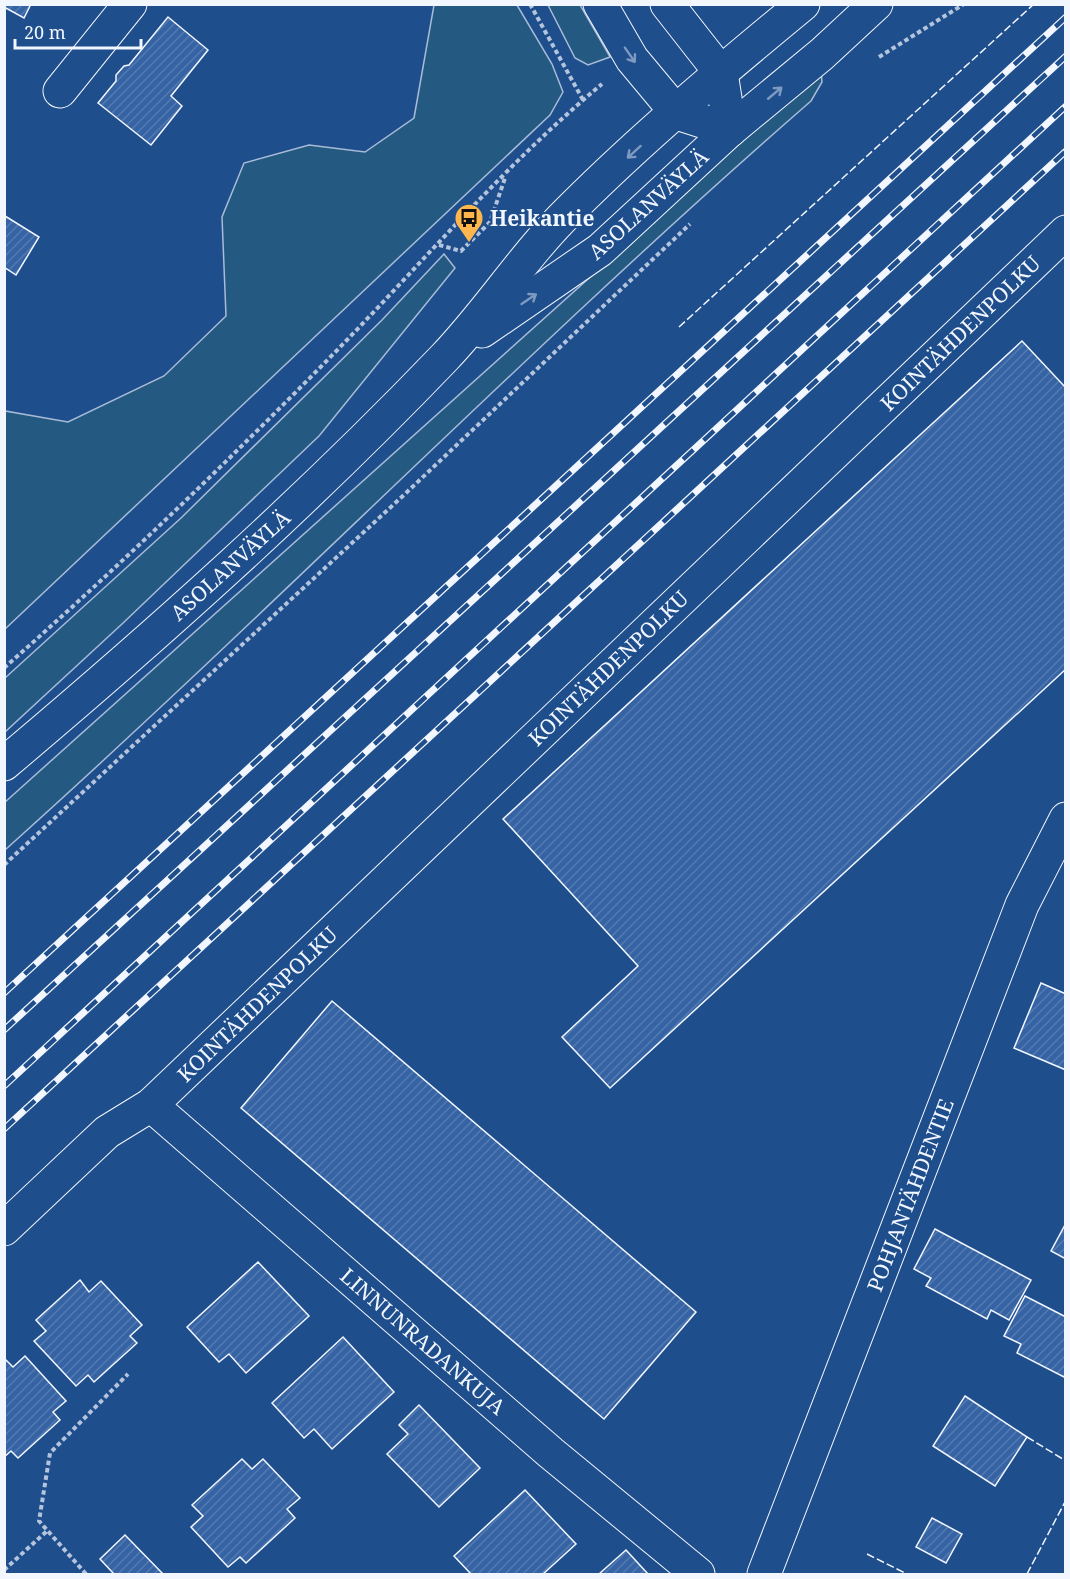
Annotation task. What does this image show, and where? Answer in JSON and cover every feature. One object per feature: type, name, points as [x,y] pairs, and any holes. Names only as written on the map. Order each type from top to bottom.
[{"type":"street","points":[[60,91],[130,4]]},
{"type":"street","points":[[600,4],[632,59],[677,113],[730,130],[721,73],[666,4]]},
{"type":"street","name":"ASOLANVÄYLÄ","points":[[4,764],[101,682],[286,515],[446,356],[569,211],[721,73],[803,4]]},
{"type":"street","name":"ASOLANVÄYLÄ","points":[[446,356],[600,250],[730,130],[822,54],[876,4]]},
{"type":"street","name":"KOINTÄHDENPOLKU","points":[[4,1229],[106,1132],[151,1105],[1065,232]]},
{"type":"street","name":"POHJANTÄHDENTIE","points":[[764,1575],[1022,904],[1065,819]]},
{"type":"street","name":"LINNUNRADANKUJA","points":[[151,1105],[551,1453],[698,1575]]},
{"type":"path","points":[[4,668],[63,616],[300,388],[505,176],[583,100],[530,4]]},
{"type":"path","points":[[875,59],[964,4]]},
{"type":"path","points":[[439,245],[461,251],[490,222],[505,176]]},
{"type":"path","points":[[4,865],[406,493],[698,216]]},
{"type":"path","points":[[86,1575],[39,1521],[50,1453],[128,1374]]},
{"type":"path","points":[[4,1570],[47,1531]]},
{"type":"shaded area","points":[[434,5],[517,5],[552,64],[563,92],[550,115],[5,629],[5,411],[68,422],[164,376],[226,316],[222,217],[244,163],[309,145],[365,152],[414,118]]},
{"type":"shaded area","points":[[548,5],[580,5],[610,57],[588,65],[575,58]]},
{"type":"shaded area","points":[[821,70],[822,82],[811,101],[607,285],[207,664],[5,850],[4,803]]},
{"type":"shaded area","points":[[444,254],[455,268],[319,436],[5,732],[5,678],[181,518],[382,320]]},
{"type":"building","points":[[4,4],[31,4],[24,18],[4,7]]},
{"type":"building","points":[[168,17],[208,50],[171,96],[182,106],[151,145],[98,103],[116,81],[116,75],[124,66],[129,65]]},
{"type":"building","points":[[5,216],[39,237],[16,275],[4,267]]},
{"type":"building","points":[[1022,341],[1066,388],[1066,669],[610,1088],[562,1037],[638,966],[503,819]]},
{"type":"building","points":[[1041,983],[1066,994],[1066,1070],[1014,1048]]},
{"type":"building","points":[[332,1001],[696,1312],[604,1419],[241,1108]]},
{"type":"building","points":[[1066,1223],[1066,1259],[1051,1251]]},
{"type":"building","points":[[935,1229],[1031,1280],[1009,1320],[991,1310],[987,1319],[926,1286],[931,1278],[914,1269]]},
{"type":"building","points":[[258,1262],[309,1316],[246,1373],[229,1354],[219,1362],[187,1327]]},
{"type":"building","points":[[80,1280],[89,1292],[101,1281],[142,1325],[130,1336],[137,1343],[94,1382],[88,1375],[76,1386],[34,1341],[46,1331],[36,1320]]},
{"type":"building","points":[[1025,1296],[1066,1317],[1066,1378],[1017,1353],[1021,1344],[1004,1336]]},
{"type":"building","points":[[343,1337],[394,1392],[332,1449],[314,1429],[304,1438],[272,1403]]},
{"type":"building","points":[[25,1356],[66,1401],[53,1412],[60,1420],[18,1458],[11,1451],[4,1457],[4,1358],[13,1367]]},
{"type":"building","points":[[965,1396],[1027,1437],[995,1486],[933,1446]]},
{"type":"building","points":[[419,1405],[480,1468],[439,1507],[387,1454],[408,1434],[399,1425]]},
{"type":"building","points":[[242,1459],[252,1469],[263,1459],[300,1498],[287,1509],[295,1518],[246,1563],[240,1557],[228,1567],[191,1527],[203,1516],[192,1505]]},
{"type":"building","points":[[525,1490],[576,1544],[543,1574],[471,1574],[454,1556]]},
{"type":"building","points":[[932,1518],[962,1534],[946,1563],[916,1547]]},
{"type":"building","points":[[125,1535],[163,1574],[114,1574],[100,1559]]},
{"type":"building","points":[[626,1550],[648,1574],[599,1574]]},
{"type":"railway","points":[[4,993],[1066,17]]},
{"type":"railway","points":[[4,1030],[1066,56]]},
{"type":"railway","points":[[4,1086],[1066,106]]},
{"type":"railway","points":[[4,1129],[1066,151]]},
{"type":"fence","points":[[679,327],[1034,4]]},
{"type":"fence","points":[[1027,1437],[1066,1461]]},
{"type":"fence","points":[[1027,1574],[1066,1500]]},
{"type":"fence","points":[[867,1554],[907,1574]]},
{"type":"place","name":"Heikantie","points":[[469,244]]}]
